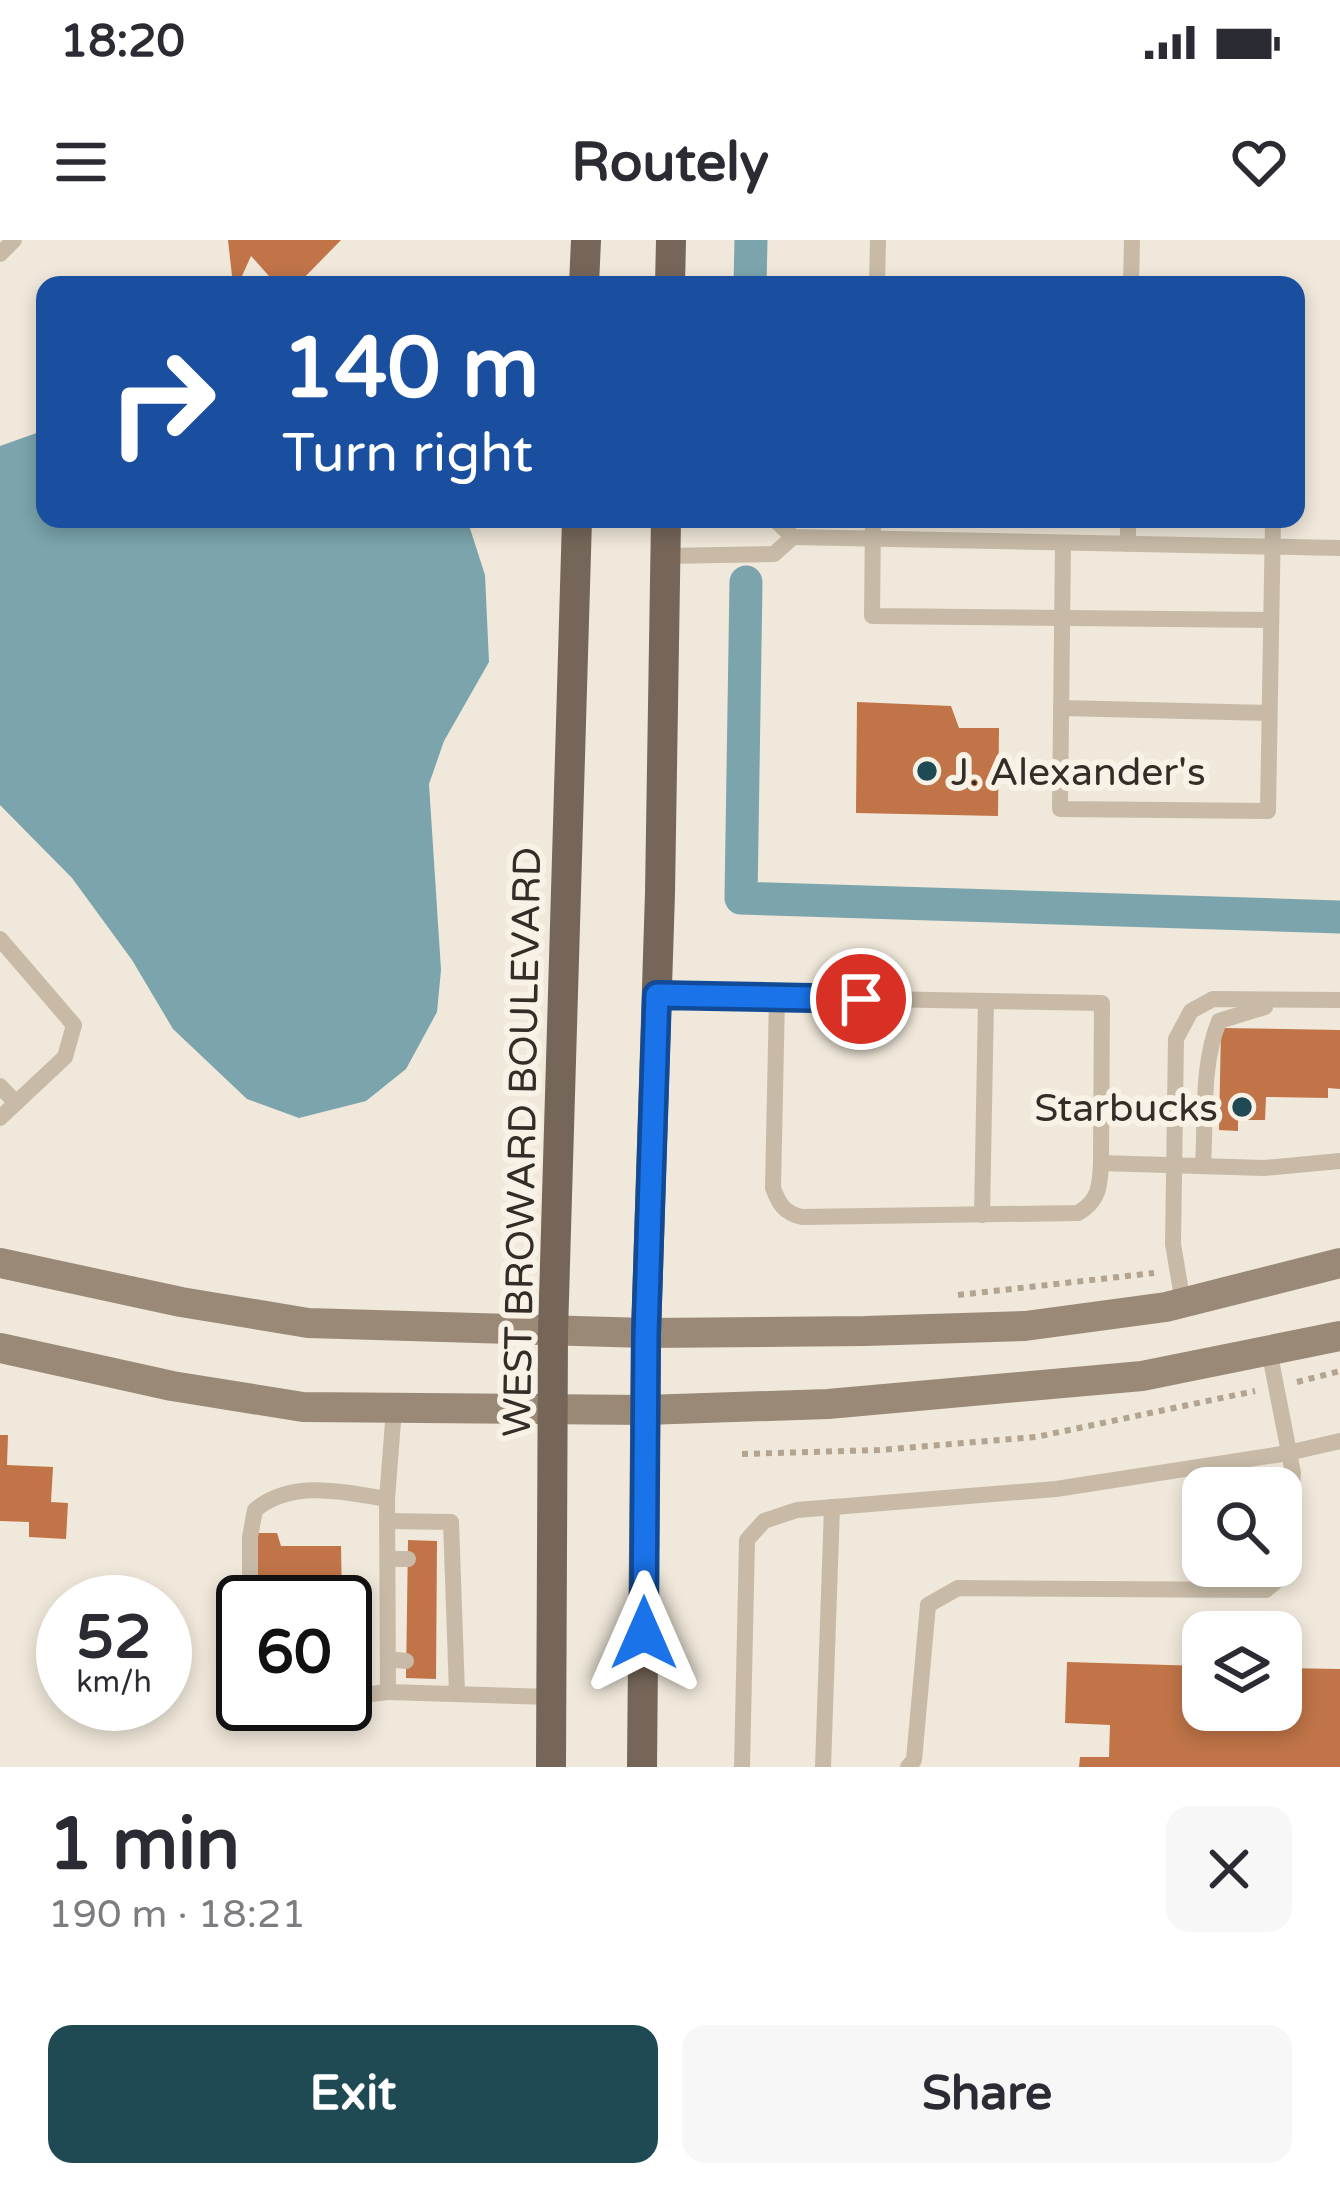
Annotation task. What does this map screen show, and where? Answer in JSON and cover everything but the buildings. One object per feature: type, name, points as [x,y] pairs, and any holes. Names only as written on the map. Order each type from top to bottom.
[{"type":"main road","points":[[584,276],[586,240]]},
{"type":"main road","points":[[670,276],[671,240]]},
{"type":"main road","name":"WEST BROWARD BOULEVARD","points":[[551,1767],[553,1332],[577,528]]},
{"type":"main road","points":[[642,1767],[646,1334],[666,528]]},
{"type":"main road","points":[[0,1263],[181,1302],[308,1323],[646,1334],[1025,1325],[1183,1303],[1340,1263]]},
{"type":"main road","points":[[0,1348],[172,1387],[303,1407],[552,1411],[828,1404],[1142,1376],[1340,1336]]},
{"type":"lane","points":[[0,254],[14,240]]},
{"type":"lane","points":[[877,276],[878,240]]},
{"type":"lane","points":[[1131,276],[1132,240]]},
{"type":"lane","points":[[783,528],[794,538]]},
{"type":"lane","points":[[873,528],[872,616],[1271,620]]},
{"type":"lane","points":[[1128,528],[1128,544]]},
{"type":"lane","points":[[1063,543],[1060,809],[1268,811],[1273,528]]},
{"type":"lane","points":[[666,556],[774,554],[794,538],[1340,548]]},
{"type":"lane","points":[[1061,708],[1269,713]]},
{"type":"lane","points":[[0,939],[74,1025],[65,1058],[0,1118]]},
{"type":"lane","points":[[657,995],[777,997],[1102,1003],[1100,1191],[1091,1206],[1078,1213],[790,1214],[779,1205],[773,1188],[777,997]]},
{"type":"lane","points":[[1183,1303],[1173,1244],[1176,1039],[1191,1011],[1213,999],[1340,1000]]},
{"type":"lane","points":[[1203,1165],[1210,1043],[1220,1021],[1295,1000]]},
{"type":"lane","points":[[982,1215],[986,1001]]},
{"type":"lane","points":[[0,1086],[16,1103]]},
{"type":"lane","points":[[1101,1163],[1264,1168],[1340,1161]]},
{"type":"lane","points":[[908,1767],[914,1760],[928,1605],[958,1588],[1266,1590],[1285,1574],[1293,1473],[1269,1350]]},
{"type":"lane","points":[[388,1692],[397,1660],[398,1611],[388,1559],[387,1498],[394,1409]]},
{"type":"lane","points":[[742,1767],[747,1540],[764,1521],[797,1510],[1056,1490],[1340,1442]]},
{"type":"lane","points":[[250,1575],[255,1510],[269,1498],[312,1490],[387,1498]]},
{"type":"lane","points":[[823,1767],[832,1507]]},
{"type":"lane","points":[[388,1521],[451,1522],[445,1558],[446,1613],[457,1663],[457,1693]]},
{"type":"lane","points":[[388,1559],[408,1559]]},
{"type":"lane","points":[[436,1662],[457,1663]]},
{"type":"lane","points":[[372,1694],[551,1697]]},
{"type":"path","points":[[941,1297],[1176,1270]]},
{"type":"path","points":[[742,1454],[880,1450],[1036,1437],[1340,1371]]},
{"type":"water","points":[[36,433],[36,528],[470,528],[485,575],[489,662],[444,741],[429,784],[441,970],[437,1012],[406,1069],[366,1101],[299,1118],[247,1099],[173,1029],[132,960],[72,878],[0,805],[0,446]]},
{"type":"waterway","points":[[750,276],[751,240]]},
{"type":"waterway","points":[[746,582],[741,898],[1340,917]]},
{"type":"place","name":"J. Alexander's","points":[[927,771]]},
{"type":"place","name":"Starbucks","points":[[1242,1107]]},
{"type":"route","points":[[644,1633],[646,1334],[657,995],[861,999]]}]
